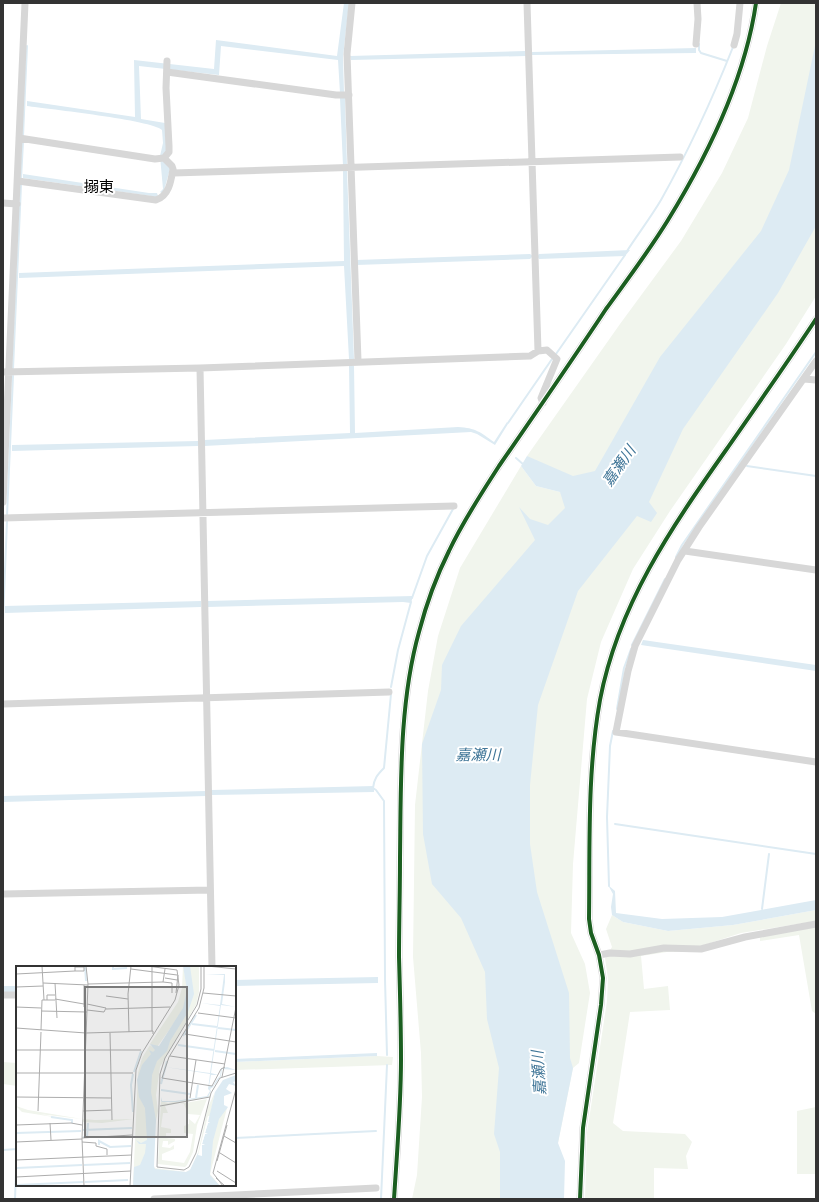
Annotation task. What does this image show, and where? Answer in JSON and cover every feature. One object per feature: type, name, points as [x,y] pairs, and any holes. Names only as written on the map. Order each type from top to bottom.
[{"type":"street","points":[[3,502],[6,372],[17,204],[25,3]]},
{"type":"street","points":[[352,3],[347,54],[358,361]]},
{"type":"street","points":[[528,3],[538,351]]},
{"type":"street","points":[[696,44],[698,19],[697,3]]},
{"type":"street","points":[[734,45],[737,34],[740,3]]},
{"type":"street","points":[[394,1199],[400,1109],[401,1059],[399,955],[401,802],[405,716],[412,662],[418,633],[429,599],[448,551],[475,503],[668,220],[701,161],[726,107],[738,76],[748,45],[756,3]]},
{"type":"street","points":[[20,138],[155,159],[164,158],[169,152],[166,88],[167,61]]},
{"type":"street","points":[[167,72],[336,95],[349,95]]},
{"type":"street","points":[[172,173],[680,157]]},
{"type":"street","points":[[18,181],[156,200],[162,198],[166,194],[172,173],[172,166],[164,158]]},
{"type":"street","points":[[3,203],[17,204]]},
{"type":"street","points":[[580,1199],[583,1128],[601,1005],[603,978],[599,955],[591,933],[589,919],[592,775],[595,733],[600,700],[617,637],[632,600],[664,540],[816,319]]},
{"type":"street","points":[[6,372],[200,368],[358,361],[530,356],[538,351],[547,350],[557,359],[541,398],[543,403]]},
{"type":"street","points":[[816,361],[699,526],[685,551],[678,560],[635,646],[628,671],[616,732],[816,762]]},
{"type":"street","points":[[200,368],[212,966]]},
{"type":"street","points":[[804,378],[816,380]]},
{"type":"street","points":[[3,518],[454,506]]},
{"type":"street","points":[[685,551],[816,570]]},
{"type":"street","points":[[3,704],[389,692]]},
{"type":"street","points":[[3,894],[210,890]]},
{"type":"street","points":[[599,955],[610,953],[630,954],[664,948],[701,949],[745,936],[816,924]]},
{"type":"street","points":[[3,995],[16,995]]},
{"type":"street","points":[[154,1199],[376,1188]]},
{"type":"shaded area","points":[[781,3],[816,3],[816,80],[795,172],[762,240],[595,482],[576,482],[536,465],[527,456],[620,324],[681,241],[722,173],[748,118],[767,46]]},
{"type":"shaded area","points":[[816,212],[816,296],[786,344],[670,511],[633,569],[601,642],[587,699],[573,864],[571,933],[585,964],[590,993],[579,1063],[573,1068],[558,1143],[493,690],[640,498]]},
{"type":"shaded area","points":[[521,466],[536,486],[560,492],[573,507],[543,541],[505,973],[510,1199],[412,1199],[417,1175],[422,1097],[421,1053],[413,957],[415,805],[428,691],[438,636],[460,568]]},
{"type":"shaded area","points":[[816,910],[816,921],[741,933],[701,946],[698,952],[667,952],[641,956],[644,989],[668,986],[670,1010],[630,1012],[613,1123],[623,1131],[685,1134],[692,1142],[686,1156],[688,1169],[654,1168],[654,1199],[585,1199],[587,1133],[607,1001],[608,979],[605,958],[612,947],[606,929],[612,915],[623,922],[668,931],[733,925]]},
{"type":"shaded area","points":[[816,927],[816,1014],[812,1011],[799,935],[760,941],[760,937]]},
{"type":"shaded area","points":[[377,1056],[393,1057],[392,1065],[236,1070],[236,1062]]},
{"type":"shaded area","points":[[3,1062],[16,1063],[16,1086],[3,1084]]},
{"type":"shaded area","points":[[816,1107],[816,1174],[797,1174],[797,1111]]},
{"type":"water","points":[[344,3],[349,3],[343,57],[344,92],[340,93],[338,60],[221,46],[219,75],[139,66],[141,119],[165,123],[170,169],[163,194],[160,192],[163,189],[160,156],[163,143],[162,130],[140,122],[27,106],[27,101],[135,117],[134,60],[214,69],[216,40],[337,56]]},
{"type":"water","name":"嘉瀬川","points":[[816,41],[816,226],[778,293],[683,429],[649,502],[657,513],[651,522],[637,516],[578,591],[538,705],[530,785],[530,844],[537,892],[569,993],[570,1058],[573,1068],[558,1143],[565,1161],[564,1199],[500,1199],[500,1152],[494,1134],[499,1068],[487,1019],[485,972],[461,918],[432,884],[423,834],[422,744],[441,690],[442,665],[461,626],[535,540],[519,507],[530,519],[548,525],[565,508],[560,492],[536,486],[521,466],[527,456],[573,476],[595,471],[660,357],[761,231],[789,170]]},
{"type":"water","points":[[696,48],[696,53],[532,55],[532,52]]},
{"type":"water","points":[[525,51],[526,56],[351,60],[350,56]]},
{"type":"water","points":[[340,98],[345,98],[347,166],[343,166]]},
{"type":"water","points":[[343,171],[347,171],[354,359],[349,359],[344,266],[19,278],[19,273],[344,261]]},
{"type":"water","points":[[23,174],[157,193],[158,196],[154,198],[151,196],[23,178]]},
{"type":"water","points":[[630,250],[625,256],[539,259],[537,256],[539,254]]},
{"type":"water","points":[[530,254],[533,256],[530,259],[356,265],[356,260]]},
{"type":"water","points":[[349,366],[354,366],[355,433],[458,427],[478,431],[494,442],[507,422],[508,424],[495,445],[471,432],[204,446],[204,440],[350,433]]},
{"type":"water","points":[[198,441],[198,446],[12,451],[12,445]]},
{"type":"water","points":[[413,596],[411,603],[207,607],[207,601]]},
{"type":"water","points":[[201,601],[201,607],[5,613],[5,606]]},
{"type":"water","points":[[643,640],[816,665],[816,671],[641,645]]},
{"type":"water","points":[[374,786],[374,792],[211,795],[211,790]]},
{"type":"water","points":[[206,791],[206,796],[3,802],[3,796]]},
{"type":"water","points":[[608,885],[615,891],[616,913],[662,919],[722,917],[816,900],[816,910],[733,925],[668,931],[623,922],[612,915],[611,907],[613,894]]},
{"type":"water","points":[[378,977],[378,983],[236,986],[236,980]]},
{"type":"water","points":[[3,986],[16,986],[16,992],[3,992]]},
{"type":"water","points":[[377,1053],[377,1056],[236,1062],[236,1059]]},
{"type":"waterway","points":[[699,44],[699,50],[701,53],[727,61]]},
{"type":"waterway","points":[[23,136],[27,46]]},
{"type":"waterway","points":[[627,251],[657,206],[691,144],[733,47]]},
{"type":"waterway","points":[[21,179],[23,142]]},
{"type":"waterway","points":[[13,369],[21,185]]},
{"type":"waterway","points":[[556,354],[625,255]]},
{"type":"waterway","points":[[676,557],[682,545],[816,352]]},
{"type":"waterway","points":[[508,423],[552,359]]},
{"type":"waterway","points":[[7,516],[13,376]]},
{"type":"waterway","points":[[516,458],[524,465]]},
{"type":"waterway","points":[[747,466],[816,476]]},
{"type":"waterway","points":[[412,598],[427,556],[453,509]]},
{"type":"waterway","points":[[3,620],[7,521]]},
{"type":"waterway","points":[[632,645],[665,579]]},
{"type":"waterway","points":[[391,687],[398,650],[411,602]]},
{"type":"waterway","points":[[617,709],[624,668],[631,649]]},
{"type":"waterway","points":[[387,1055],[384,801],[373,788],[376,777],[384,768],[391,694]]},
{"type":"waterway","points":[[609,886],[607,817],[610,746],[613,731]]},
{"type":"waterway","points":[[615,824],[816,854]]},
{"type":"waterway","points":[[762,909],[769,854]]},
{"type":"waterway","points":[[381,1199],[387,1065]]},
{"type":"waterway","points":[[236,1138],[376,1131]]},
{"type":"waterway","points":[[3,1150],[16,1149]]},
{"type":"waterway","points":[[15,1199],[16,1173]]},
{"type":"cycle path","points":[[394,1199],[401,1077],[399,945],[402,744],[404,715],[412,659],[425,612],[444,561],[472,508],[606,309],[653,243],[683,195],[711,143],[734,88],[751,31],[756,3]]},
{"type":"cycle path","points":[[580,1199],[583,1128],[601,1005],[603,978],[599,955],[591,933],[589,919],[589,837],[593,754],[600,700],[608,665],[633,600],[667,538],[816,319]]},
{"type":"district","name":"搦東","points":[[99,187]]}]
